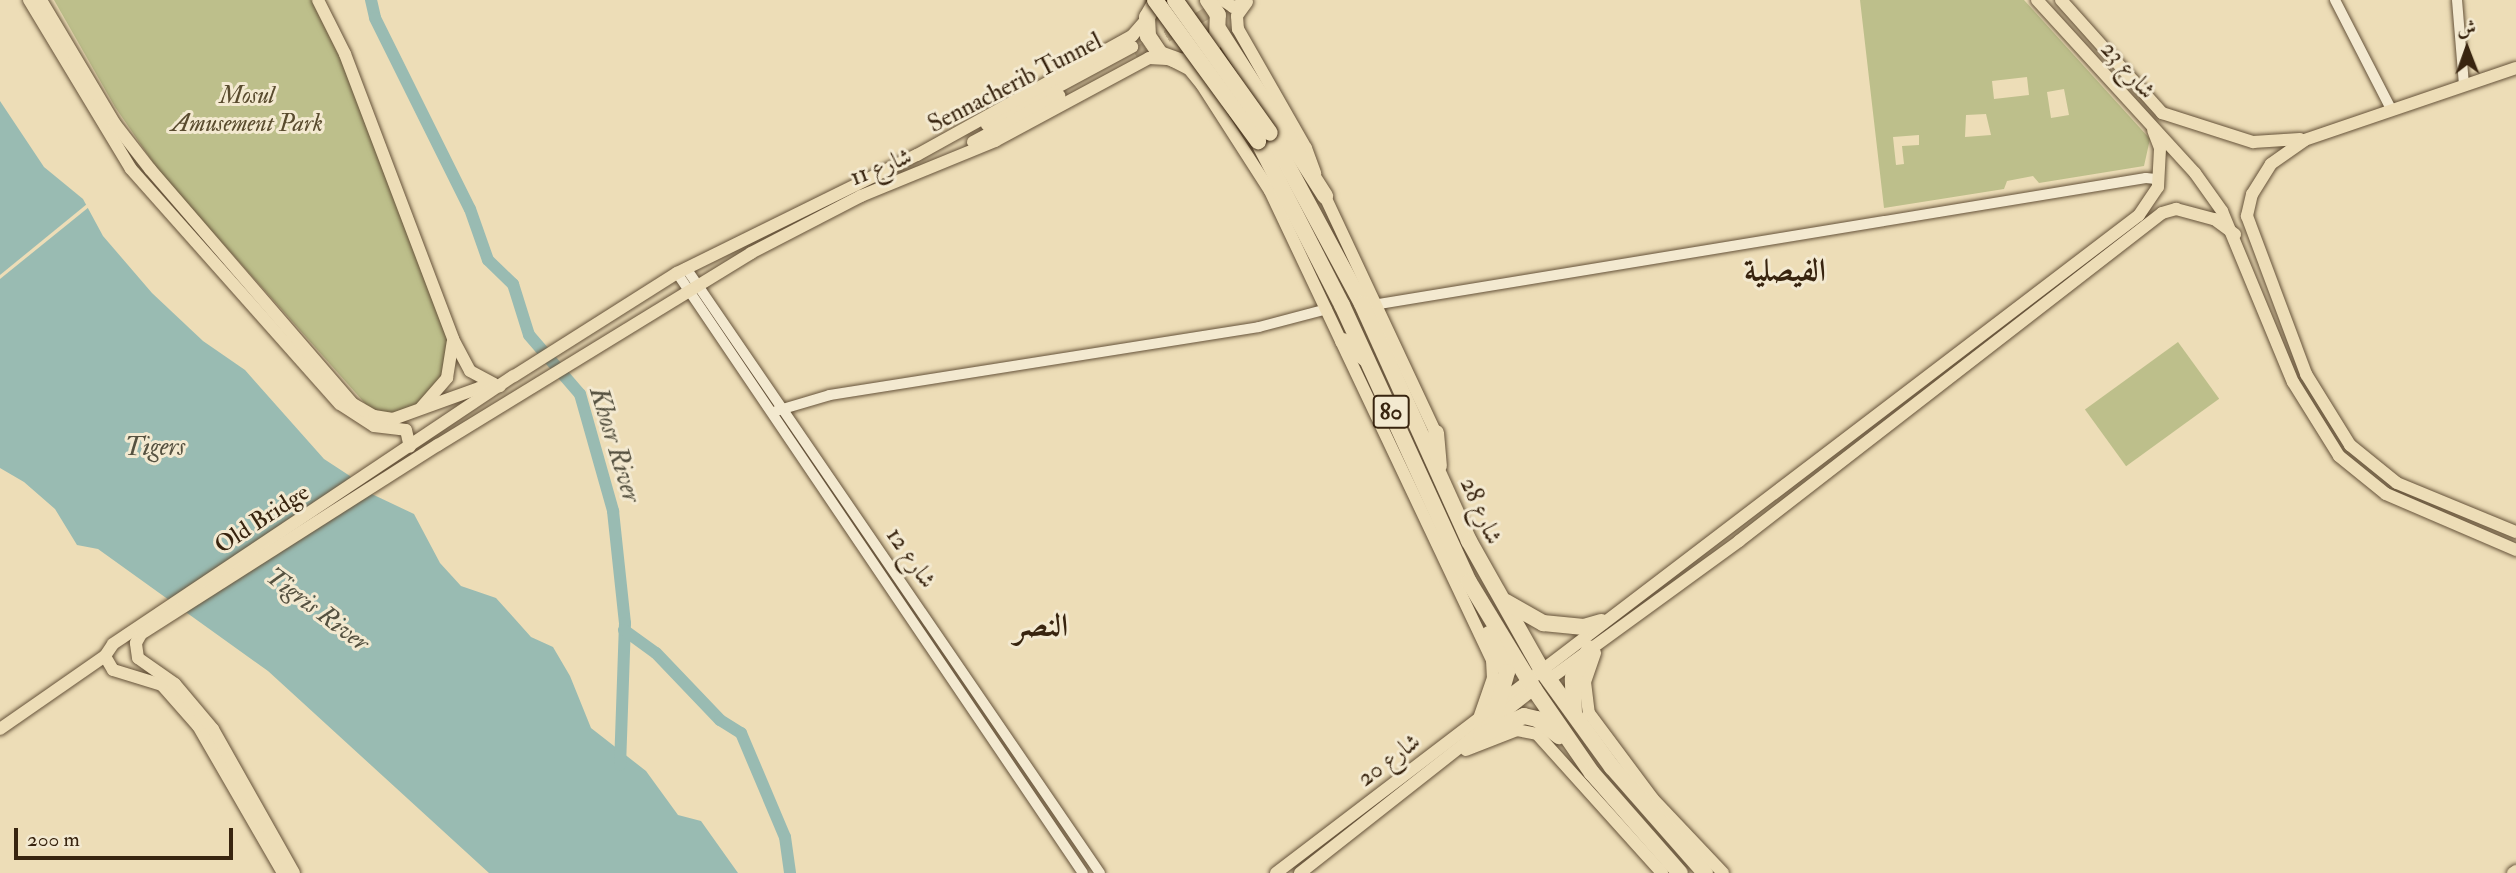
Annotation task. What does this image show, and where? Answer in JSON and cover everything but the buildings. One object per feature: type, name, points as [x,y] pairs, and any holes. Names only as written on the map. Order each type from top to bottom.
[{"type":"highway","points":[[1143,0],[1150,42],[1171,60],[1201,57],[1214,44],[1219,27]]},
{"type":"highway","points":[[1147,18],[1156,0]]},
{"type":"highway","name":"80","points":[[1156,0],[1264,137]]},
{"type":"highway","name":"80","points":[[1175,0],[1264,137]]},
{"type":"highway","points":[[1208,0],[1219,27],[1325,196]]},
{"type":"highway","name":"شارع 28","points":[[1264,137],[1371,367],[1452,548],[1477,611],[1577,752],[1680,873]]},
{"type":"highway","name":"شارع 28","points":[[1264,137],[1362,304],[1495,589],[1544,674],[1634,795],[1705,873]]},
{"type":"highway","points":[[1343,341],[1371,367]]},
{"type":"highway","points":[[1436,433],[1441,475]]},
{"type":"highway","points":[[1495,589],[1514,608],[1538,622],[1607,628]]},
{"type":"highway","points":[[1477,611],[1507,671],[1497,707]]},
{"type":"highway","points":[[1576,718],[1573,678],[1590,649]]},
{"type":"highway","points":[[1531,685],[1544,674]]},
{"type":"highway","points":[[1479,728],[1511,718],[1530,717],[1577,752]]},
{"type":"main road","points":[[29,0],[131,169],[359,408],[388,419],[479,388],[501,386]]},
{"type":"main road","points":[[41,0],[115,124],[344,409],[374,426],[406,430],[407,454]]},
{"type":"main road","points":[[318,0],[345,54],[453,339],[473,375],[501,386]]},
{"type":"main road","name":"شارع 23","points":[[2036,0],[2189,167],[2235,234],[2292,382],[2328,443],[2367,483],[2516,550]]},
{"type":"main road","name":"شارع 23","points":[[2061,0],[2149,101],[2182,123],[2253,142],[2285,142],[2317,134]]},
{"type":"main road","points":[[1219,27],[1223,17],[1238,1]]},
{"type":"main road","points":[[1238,1],[1238,29],[1306,148],[1325,196],[1379,304],[1436,433]]},
{"type":"main road","name":"شارع 11","points":[[407,454],[523,392],[693,288],[861,196],[925,172],[1025,126],[1131,52],[1147,18]]},
{"type":"main road","name":"شارع 11","points":[[407,454],[514,376],[681,271],[1131,52],[1171,60]]},
{"type":"main road","points":[[1171,60],[1189,69],[1217,105],[1270,191],[1477,611],[1494,665],[1479,728]]},
{"type":"main road","points":[[2516,68],[2317,134],[2271,164],[2252,194],[2247,216],[2306,374],[2340,433],[2375,469],[2397,482],[2516,532]]},
{"type":"main road","points":[[1544,674],[1590,649],[1607,628],[1730,530],[2139,215],[2158,187],[2160,148],[2153,130]]},
{"type":"main road","points":[[1544,674],[1607,628],[1749,533],[2162,213],[2176,209],[2191,212],[2224,223],[2235,234]]},
{"type":"main road","points":[[416,411],[447,378],[453,339]]},
{"type":"main road","points":[[2292,382],[2306,374]]},
{"type":"main road","name":"Old Bridge","points":[[0,729],[105,656],[113,644],[145,626],[407,454]]},
{"type":"main road","points":[[145,626],[136,643],[138,658],[183,700],[220,740],[295,873]]},
{"type":"main road","points":[[1607,628],[1589,664],[1584,697],[1597,726],[1649,794],[1723,873]]},
{"type":"main road","points":[[105,656],[113,670],[155,680],[183,700],[215,750],[284,873]]},
{"type":"main road","name":"شارع 20","points":[[1276,873],[1479,728],[1497,707],[1531,685]]},
{"type":"main road","name":"شارع 20","points":[[1300,873],[1444,761],[1531,685]]},
{"type":"main road","points":[[1444,761],[1508,732],[1531,731],[1662,873]]},
{"type":"street","points":[[2335,0],[2391,109]]},
{"type":"street","points":[[2457,0],[2464,86]]},
{"type":"street","points":[[1379,304],[2150,178],[2158,187]]},
{"type":"street","name":"شارع 12","points":[[681,271],[887,584],[1083,873]]},
{"type":"street","points":[[775,411],[840,393],[1259,327],[1327,309]]},
{"type":"street","name":"شارع 12","points":[[775,411],[898,577],[1100,873]]},
{"type":"street","points":[[887,584],[898,577]]},
{"type":"street","points":[[981,720],[991,712]]},
{"type":"green space","name":"Mosul Amusement Park","points":[[54,0],[312,0],[342,54],[447,339],[449,361],[441,383],[424,401],[404,412],[385,415],[370,409],[161,174],[115,107]]},
{"type":"green space","points":[[1860,0],[2024,0],[2150,139],[2144,166],[2039,183],[2033,176],[2007,181],[2004,189],[1884,208]],"holes":[[[2027,77],[2029,95],[1994,99],[1992,81]],[[2064,89],[2069,115],[2051,118],[2047,92]],[[1986,114],[1991,135],[1965,137],[1966,115]],[[1919,135],[1919,145],[1902,146],[1904,164],[1896,165],[1893,137]]]},
{"type":"green space","points":[[2178,342],[2219,399],[2126,466],[2085,410]]},
{"type":"water","name":"Tigers","points":[[0,101],[44,167],[83,199],[103,236],[152,293],[203,341],[245,370],[324,459],[350,476],[357,487],[414,514],[440,563],[461,586],[496,598],[531,637],[553,647],[570,676],[591,728],[646,771],[678,815],[701,821],[738,873],[489,873],[268,671],[98,549],[77,545],[55,509],[24,482],[0,468]]},
{"type":"pier","points":[[87,204],[89,207],[0,279],[0,275]]},
{"type":"waterway","name":"Khosr River","points":[[371,0],[375,18],[470,209],[488,260],[513,284],[529,335],[580,394],[613,511],[625,623],[620,765]]},
{"type":"waterway","points":[[624,630],[656,653],[720,720],[741,733],[785,837],[790,873]]},
{"type":"tunnel","points":[[1135,54],[1220,6]]},
{"type":"district","name":"الفيصلية","points":[[1785,271]]},
{"type":"district","name":"النصر","points":[[1041,626]]},
{"type":"water label","name":"Tigris River","points":[[317,610]]}]
